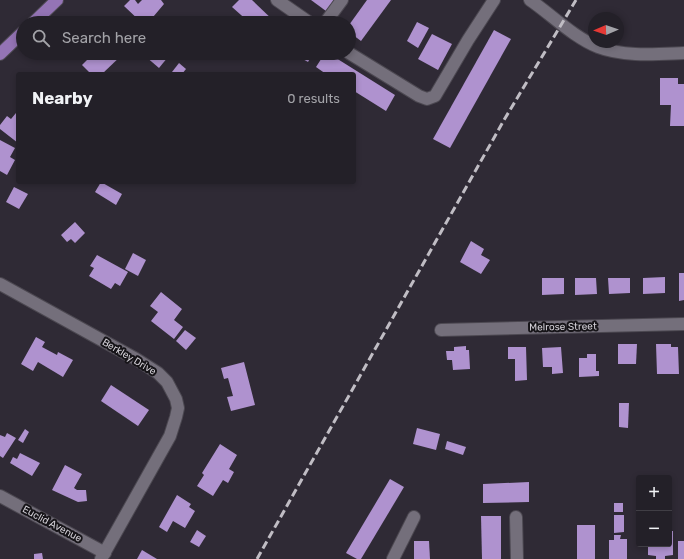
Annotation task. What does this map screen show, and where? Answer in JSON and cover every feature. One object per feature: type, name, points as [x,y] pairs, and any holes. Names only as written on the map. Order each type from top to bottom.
[{"type":"main road","points":[[40,16],[57,0]]},
{"type":"main road","points":[[0,54],[16,39]]},
{"type":"street","points":[[277,0],[300,16]]},
{"type":"street","points":[[330,16],[342,0]]},
{"type":"street","points":[[356,57],[419,96],[427,99],[435,96],[468,40],[494,0]]},
{"type":"street","points":[[530,0],[562,25],[597,46],[610,51],[638,53],[684,53]]},
{"type":"street","name":"Berkley Drive","points":[[0,284],[158,373],[167,382],[176,399],[178,408],[170,436],[103,556]]},
{"type":"street","name":"Melrose Street","points":[[441,330],[684,324]]},
{"type":"street","name":"Euclid Avenue","points":[[0,496],[103,556]]},
{"type":"street","points":[[393,559],[414,517]]},
{"type":"street","points":[[516,517],[517,559]]},
{"type":"building","points":[[130,0],[135,0],[138,4],[142,0],[161,0],[164,4],[154,16],[135,16],[124,6]]},
{"type":"building","points":[[239,0],[252,0],[269,16],[242,16],[232,7]]},
{"type":"building","points":[[311,0],[334,0],[326,11]]},
{"type":"building","points":[[367,0],[391,0],[361,41],[356,37],[355,16]]},
{"type":"building","points":[[417,22],[429,28],[418,48],[407,41]]},
{"type":"building","points":[[494,30],[511,39],[450,148],[433,139]]},
{"type":"building","points":[[432,34],[452,44],[438,70],[418,59]]},
{"type":"building","points":[[87,60],[117,60],[104,72],[89,72],[82,65]]},
{"type":"building","points":[[150,60],[166,60],[159,68]]},
{"type":"building","points":[[320,60],[339,60],[395,95],[386,111],[356,92],[356,72],[323,72],[316,67]]},
{"type":"building","points":[[179,63],[186,69],[184,72],[172,72]]},
{"type":"building","points":[[660,78],[678,78],[678,84],[684,84],[684,126],[670,126],[671,105],[660,105]]},
{"type":"building","points":[[16,113],[16,141],[0,129],[0,125],[7,116],[11,119]]},
{"type":"building","points":[[0,140],[15,148],[10,157],[15,160],[7,175],[0,171]]},
{"type":"building","points":[[100,184],[104,184],[122,194],[116,205],[95,192]]},
{"type":"building","points":[[14,187],[28,194],[19,209],[6,202]]},
{"type":"building","points":[[75,222],[85,233],[75,243],[71,239],[67,242],[61,235]]},
{"type":"building","points":[[471,241],[484,249],[481,255],[490,260],[481,274],[460,262]]},
{"type":"building","points":[[133,253],[146,260],[138,276],[125,269]]},
{"type":"building","points":[[97,255],[128,272],[120,286],[115,283],[111,289],[89,276],[94,268],[90,266]]},
{"type":"building","points":[[679,273],[684,273],[684,300],[679,301]]},
{"type":"building","points":[[665,277],[665,293],[643,294],[643,278]]},
{"type":"building","points":[[542,278],[564,278],[564,294],[542,295]]},
{"type":"building","points":[[575,278],[596,278],[597,294],[575,295]]},
{"type":"building","points":[[608,278],[630,278],[630,293],[609,294]]},
{"type":"building","points":[[161,292],[182,309],[174,320],[183,327],[174,339],[151,321],[158,312],[150,306]]},
{"type":"building","points":[[185,330],[196,338],[186,350],[176,341]]},
{"type":"building","points":[[36,337],[45,342],[42,347],[57,355],[58,352],[73,360],[63,377],[38,362],[33,371],[21,364]]},
{"type":"building","points":[[618,344],[637,344],[636,364],[618,364]]},
{"type":"building","points":[[656,344],[671,344],[671,347],[678,347],[679,374],[657,374]]},
{"type":"building","points":[[466,346],[466,350],[469,350],[470,369],[453,370],[452,360],[447,360],[446,351],[454,351],[454,347]]},
{"type":"building","points":[[508,347],[526,347],[527,380],[515,381],[515,359],[508,359]]},
{"type":"building","points":[[561,347],[563,373],[552,374],[552,367],[543,367],[542,348]]},
{"type":"building","points":[[587,354],[596,354],[596,371],[599,371],[599,376],[579,377],[579,358],[587,358]]},
{"type":"building","points":[[244,362],[255,405],[231,411],[227,397],[233,396],[228,378],[224,379],[221,368]]},
{"type":"building","points":[[111,385],[149,410],[138,426],[101,401]]},
{"type":"building","points":[[619,403],[629,403],[628,428],[619,427]]},
{"type":"building","points":[[417,428],[440,434],[436,450],[413,444]]},
{"type":"building","points":[[25,429],[29,432],[23,443],[18,440]]},
{"type":"building","points":[[7,433],[16,438],[3,458],[0,456],[0,435],[5,437]]},
{"type":"building","points":[[447,441],[466,447],[463,455],[445,449]]},
{"type":"building","points":[[220,444],[237,455],[229,469],[234,472],[228,483],[223,480],[213,496],[197,486],[204,475],[202,473]]},
{"type":"building","points":[[20,453],[40,463],[32,476],[10,463],[13,457],[17,459]]},
{"type":"building","points":[[65,465],[82,474],[74,488],[77,490],[86,490],[87,501],[78,502],[52,490]]},
{"type":"building","points":[[390,479],[404,487],[361,559],[357,559],[346,553]]},
{"type":"building","points":[[529,482],[529,502],[483,503],[483,484]]},
{"type":"building","points":[[177,495],[191,504],[189,507],[195,511],[185,528],[173,521],[167,532],[159,527]]},
{"type":"building","points":[[614,503],[623,503],[623,512],[614,512]]},
{"type":"building","points":[[614,515],[624,515],[624,532],[614,533]]},
{"type":"building","points":[[481,516],[501,516],[501,559],[482,559]]},
{"type":"building","points":[[577,525],[595,525],[595,559],[577,559]]},
{"type":"building","points":[[197,530],[206,536],[199,547],[190,542]]},
{"type":"building","points":[[673,531],[673,555],[665,556],[665,559],[656,559],[656,556],[648,555],[648,547],[672,547]]},
{"type":"building","points":[[614,535],[621,535],[620,539],[627,539],[627,559],[609,559],[609,540],[614,540]]},
{"type":"building","points":[[414,541],[429,541],[430,559],[414,559]]},
{"type":"building","points":[[678,541],[684,541],[684,559],[678,559]]},
{"type":"building","points":[[142,550],[157,559],[137,559]]},
{"type":"building","points":[[42,553],[43,559],[34,559],[34,554]]},
{"type":"railway","points":[[257,559],[504,120],[576,0]]}]
